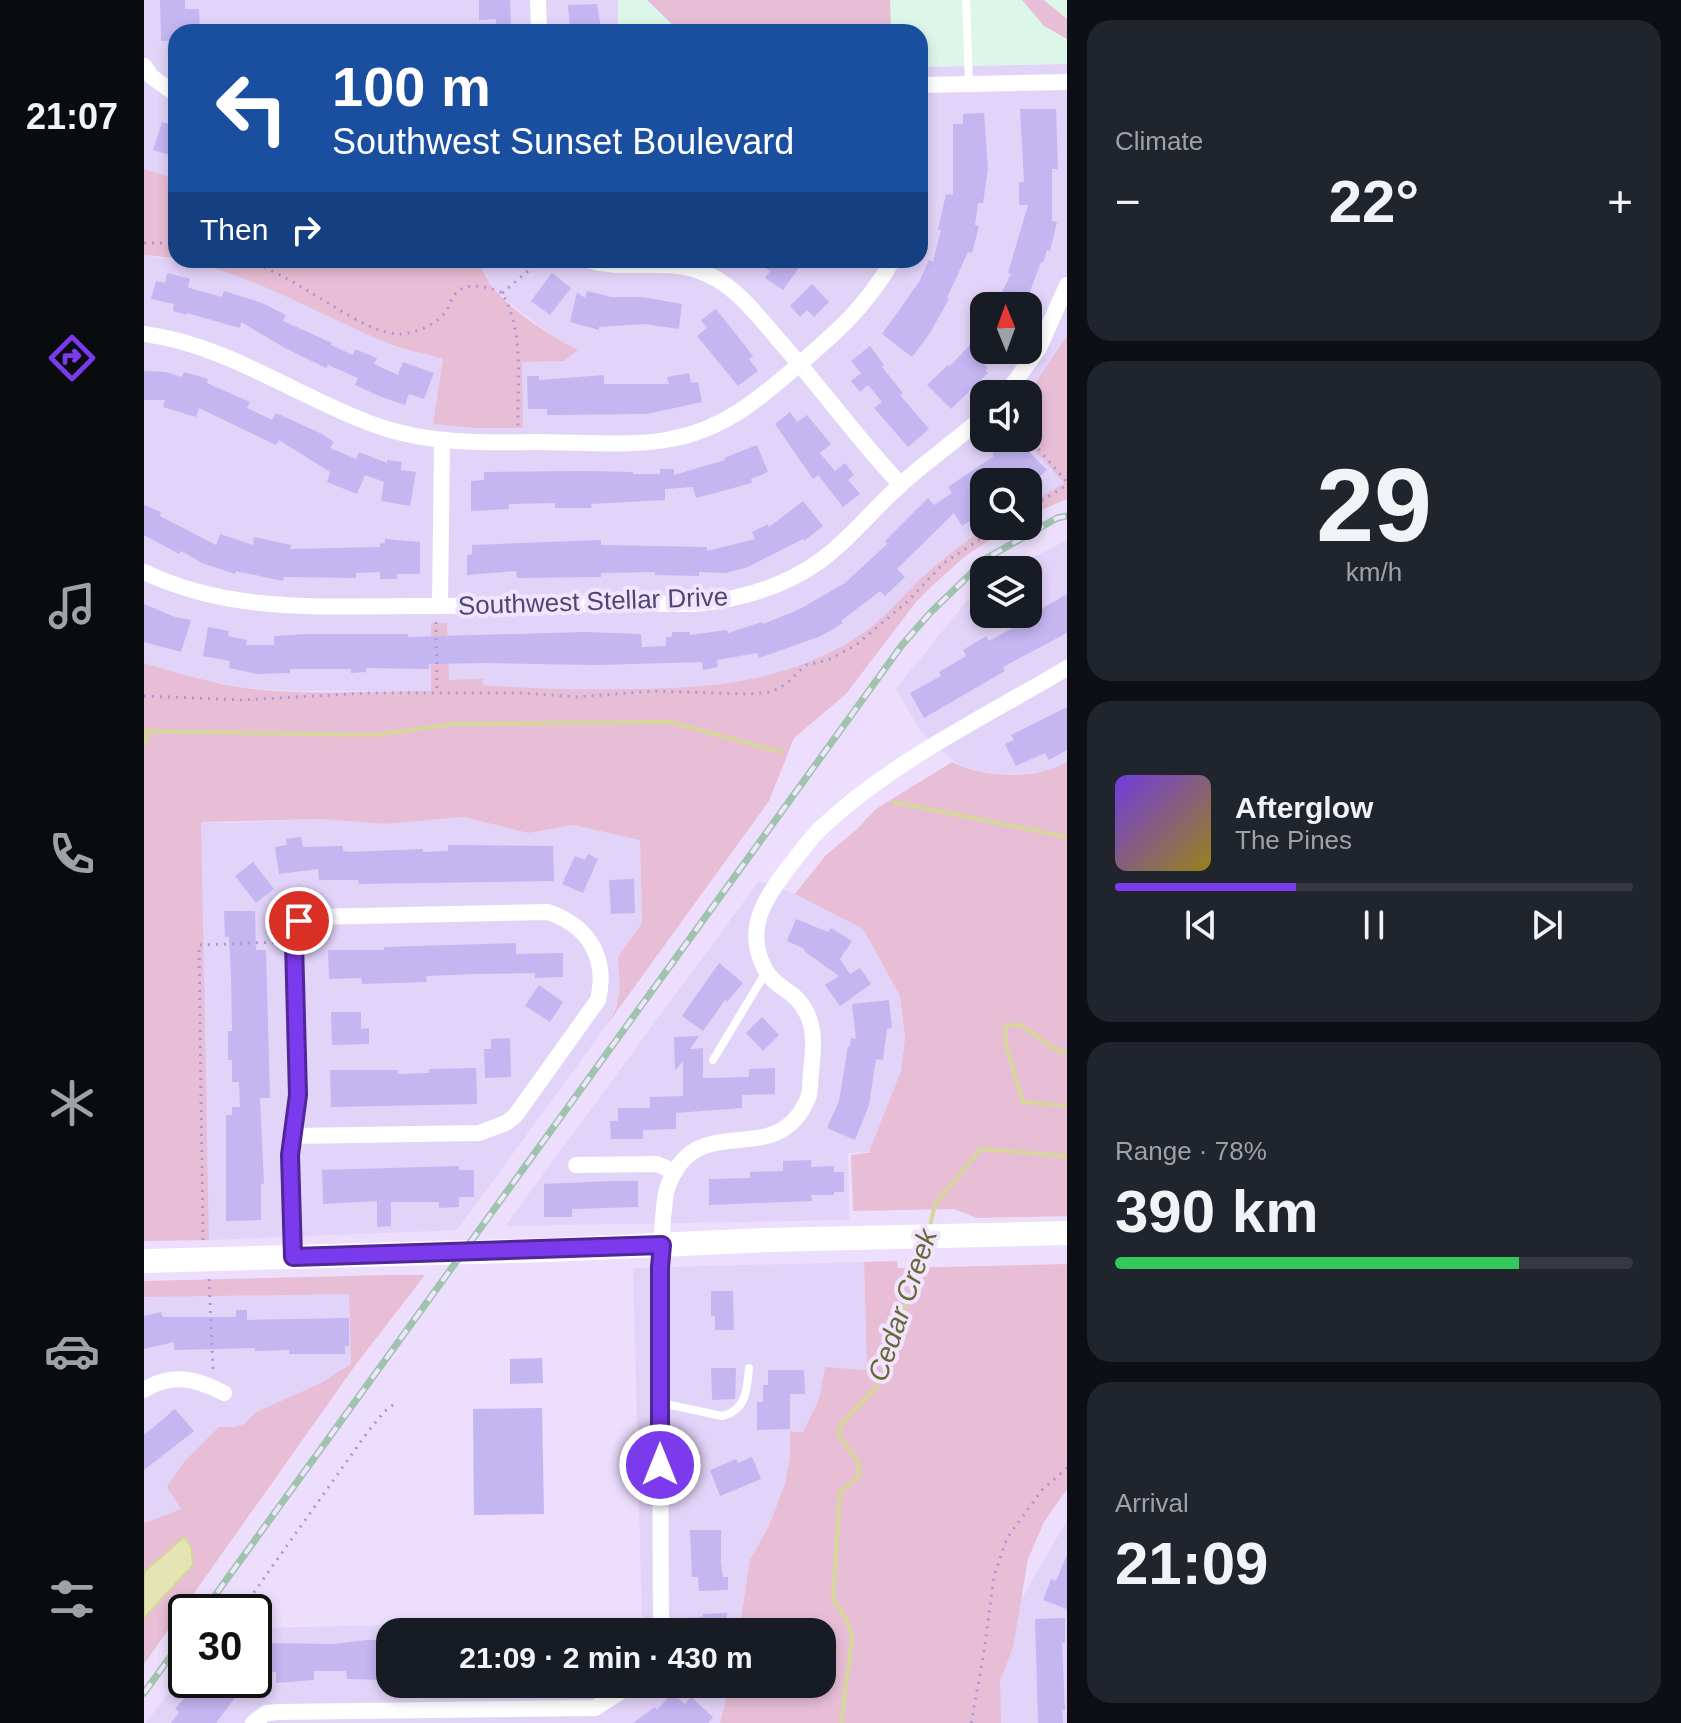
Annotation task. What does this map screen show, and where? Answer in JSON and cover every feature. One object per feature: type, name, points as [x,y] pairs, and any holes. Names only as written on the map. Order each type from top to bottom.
[{"type":"main road","points":[[144,1261],[1067,1233]]},
{"type":"street","points":[[538,0],[539,24]]},
{"type":"street","points":[[144,66],[152,77],[168,88]]},
{"type":"street","points":[[928,85],[1067,82]]},
{"type":"street","points":[[686,268],[709,275],[743,299],[901,485]]},
{"type":"street","points":[[144,334],[211,351],[374,425],[442,441],[662,441],[699,432],[741,412],[861,309],[888,268]]},
{"type":"street","points":[[1016,380],[1039,348],[1067,285]]},
{"type":"street","name":"Southwest Stellar Drive","points":[[144,572],[176,586],[248,603],[294,607],[694,604],[736,598],[779,584],[819,561],[901,485],[970,428]]},
{"type":"street","points":[[438,606],[442,441]]},
{"type":"street","points":[[661,1618],[660,1403],[665,1196],[680,1164],[695,1150],[714,1142],[758,1139],[778,1133],[795,1118],[809,1096],[814,1043],[809,1019],[795,997],[766,972],[758,955],[756,935],[760,909],[817,832],[860,794],[1067,668]]},
{"type":"street","points":[[293,1136],[479,1133],[506,1123],[523,1107],[598,1000],[602,985],[597,954],[590,940],[578,926],[548,912],[312,917],[299,921],[294,942],[298,1095],[290,1155],[293,1257]]},
{"type":"street","points":[[576,1165],[657,1164],[675,1172]]},
{"type":"street","points":[[144,1390],[161,1381],[188,1378],[224,1393]]},
{"type":"street","points":[[260,1718],[548,1716],[595,1708],[611,1698]]},
{"type":"lane","points":[[966,0],[969,84]]},
{"type":"lane","points":[[713,1060],[766,972]]},
{"type":"lane","points":[[660,1403],[722,1416],[730,1414],[742,1405],[747,1392],[749,1368]]},
{"type":"path","points":[[144,243],[168,243]]},
{"type":"path","points":[[265,268],[310,291],[338,310],[391,333],[410,333],[434,321],[447,310],[456,294],[467,287],[486,287],[502,293],[512,314],[516,338],[518,442]]},
{"type":"path","points":[[502,293],[532,268]]},
{"type":"path","points":[[1041,452],[1067,483],[1042,500]]},
{"type":"path","points":[[144,696],[243,700],[305,698],[327,694],[522,693],[578,697],[653,691],[771,692],[786,684],[806,665],[828,660],[856,645],[908,601],[944,563],[979,540]]},
{"type":"path","points":[[437,693],[438,606]]},
{"type":"path","points":[[203,1240],[199,945],[294,942]]},
{"type":"path","points":[[209,1275],[212,1367],[224,1393]]},
{"type":"path","points":[[253,1594],[369,1430],[393,1405]]},
{"type":"path","points":[[971,1723],[994,1576],[1007,1538],[1042,1490],[1067,1468]]},
{"type":"path","points":[[255,1698],[260,1718]]},
{"type":"shaded area","points":[[144,0],[618,0],[618,24],[168,24],[168,176],[144,169]]},
{"type":"shaded area","points":[[618,0],[1067,0],[1067,64],[928,67],[928,24],[618,24]]},
{"type":"shaded area","points":[[647,0],[890,0],[891,24],[672,24]]},
{"type":"shaded area","points":[[1022,0],[1044,0],[1067,19],[1067,39],[1044,26]]},
{"type":"shaded area","points":[[1067,64],[1067,336],[1037,380],[970,380],[970,452],[1036,452],[1064,483],[1042,496],[1042,468],[970,468],[970,540],[941,560],[890,611],[856,638],[782,673],[739,683],[696,688],[541,690],[483,685],[432,691],[297,691],[247,688],[189,677],[144,663],[144,255],[168,259],[168,268],[214,268],[261,283],[397,347],[443,359],[433,424],[522,428],[522,362],[564,361],[578,350],[553,337],[493,287],[482,268],[928,268],[928,67]]},
{"type":"shaded area","points":[[144,169],[168,176],[168,258],[144,255]]},
{"type":"shaded area","points":[[213,268],[482,268],[492,286],[512,307],[544,331],[578,350],[564,361],[522,362],[523,428],[433,424],[443,359],[395,346]]},
{"type":"shaded area","points":[[1067,336],[1067,499],[1042,510],[1042,496],[1064,483],[1036,452],[1042,452],[1042,380],[1037,380]]},
{"type":"shaded area","points":[[970,539],[989,540],[963,558],[916,602],[846,694],[794,738],[769,801],[606,1026],[616,1008],[620,990],[618,957],[642,923],[640,840],[573,825],[528,833],[464,817],[385,824],[322,819],[201,822],[209,1240],[144,1241],[144,663],[246,688],[315,692],[431,691],[431,623],[447,623],[449,680],[483,679],[483,685],[593,689],[718,684],[773,674],[827,654],[854,639],[880,619],[943,559]]},
{"type":"shaded area","points":[[1067,540],[1067,762],[1053,771],[981,772],[959,765],[921,732],[896,689],[970,599],[970,628],[1042,628],[1042,556],[1037,556]]},
{"type":"shaded area","points":[[952,762],[979,771],[1010,775],[1041,772],[1067,762],[1067,1216],[977,1218],[954,1209],[853,1211],[851,1155],[874,1152],[869,1152],[901,1071],[905,1038],[900,996],[863,929],[795,894],[826,855],[876,809]]},
{"type":"shaded area","points":[[464,817],[528,833],[573,825],[640,840],[642,924],[618,957],[619,998],[606,1026],[457,1230],[209,1240],[200,822],[322,819],[385,824]]},
{"type":"shaded area","points":[[759,881],[795,894],[863,929],[900,996],[905,1038],[901,1071],[869,1152],[848,1153],[849,1220],[505,1226]]},
{"type":"shaded area","points":[[897,1261],[898,1268],[1067,1264],[1067,1489],[1044,1522],[1028,1559],[1013,1648],[1000,1681],[1001,1723],[720,1723],[726,1698],[836,1698],[836,1618],[741,1618],[750,1559],[768,1528],[785,1484],[790,1432],[803,1432],[819,1399],[825,1367],[867,1370],[864,1262]]},
{"type":"shaded area","points":[[864,1262],[867,1370],[825,1367],[819,1399],[803,1432],[790,1432],[785,1484],[768,1528],[750,1559],[741,1618],[642,1618],[633,1268]]},
{"type":"shaded area","points":[[425,1275],[354,1367],[193,1594],[168,1594],[168,1630],[144,1664],[144,1523],[181,1509],[167,1487],[184,1462],[219,1427],[244,1424],[256,1412],[319,1384],[351,1364],[349,1294],[144,1297],[144,1281]]},
{"type":"shaded area","points":[[349,1294],[351,1364],[319,1384],[256,1412],[244,1424],[219,1427],[181,1509],[144,1523],[144,1297]]},
{"type":"shaded area","points":[[1067,1520],[1067,1723],[1000,1723],[1000,1681],[1013,1648],[1019,1604]]},
{"type":"shaded area","points":[[184,1537],[191,1547],[193,1565],[144,1618],[144,1572]]},
{"type":"shaded area","points":[[376,1625],[376,1698],[726,1698],[720,1723],[146,1723],[168,1693],[168,1698],[272,1698],[272,1628]]},
{"type":"building","points":[[160,0],[185,0],[185,9],[199,9],[200,24],[168,24],[168,41],[161,41]]},
{"type":"building","points":[[479,0],[510,0],[511,24],[496,24],[496,19],[479,20]]},
{"type":"building","points":[[597,4],[600,24],[570,24],[568,5]]},
{"type":"building","points":[[1020,109],[1056,109],[1058,169],[1052,169],[1052,221],[1057,222],[1050,251],[1047,250],[1041,262],[1030,292],[1002,292],[1011,274],[1008,273],[1028,205],[1019,205],[1019,182],[1024,182]]},
{"type":"building","points":[[984,113],[988,169],[983,203],[978,203],[975,225],[979,226],[972,253],[968,252],[949,299],[912,357],[882,334],[928,268],[929,260],[933,262],[946,194],[953,195],[953,124],[963,124],[963,114]]},
{"type":"building","points":[[162,122],[168,124],[168,155],[153,150]]},
{"type":"building","points":[[765,268],[799,268],[783,290],[765,278],[770,271]]},
{"type":"building","points":[[167,273],[190,279],[188,287],[193,289],[222,297],[224,291],[262,303],[286,315],[283,321],[353,355],[355,349],[377,358],[374,364],[398,375],[403,362],[434,373],[424,399],[409,394],[405,405],[379,396],[355,385],[358,378],[328,365],[326,368],[241,322],[240,328],[173,311],[174,304],[151,299],[156,281],[165,283]]},
{"type":"building","points":[[552,273],[571,288],[550,315],[531,301]]},
{"type":"building","points":[[812,284],[829,302],[814,317],[807,310],[800,317],[790,306]]},
{"type":"building","points":[[587,291],[611,297],[642,297],[682,304],[679,329],[644,324],[599,327],[599,330],[570,322],[577,292],[585,298]]},
{"type":"building","points":[[716,309],[753,356],[749,359],[758,371],[738,386],[697,336],[707,328],[701,320]]},
{"type":"building","points":[[970,345],[970,364],[984,364],[988,368],[988,373],[981,380],[970,380],[970,391],[951,409],[927,385]]},
{"type":"building","points":[[870,346],[903,393],[900,395],[929,429],[908,447],[874,408],[882,402],[868,385],[860,392],[851,381],[861,373],[851,361]]},
{"type":"building","points":[[144,371],[166,372],[182,377],[184,372],[208,379],[207,383],[250,402],[247,408],[272,420],[276,413],[322,434],[334,442],[330,448],[356,459],[359,452],[387,463],[387,460],[402,462],[401,470],[416,472],[410,506],[381,501],[384,482],[365,475],[357,494],[327,482],[330,472],[279,440],[276,445],[199,408],[196,417],[163,407],[165,400],[144,400]]},
{"type":"building","points":[[689,373],[691,383],[698,382],[702,402],[647,414],[547,415],[547,409],[528,409],[527,376],[539,376],[539,380],[604,375],[604,384],[669,384],[667,377]]},
{"type":"building","points":[[790,412],[797,422],[807,415],[831,444],[820,453],[835,471],[845,463],[854,475],[848,480],[860,494],[843,507],[818,475],[813,479],[775,424]]},
{"type":"building","points":[[757,445],[768,472],[751,479],[752,483],[696,498],[693,487],[665,489],[665,500],[591,504],[592,508],[555,508],[555,503],[509,504],[509,509],[471,511],[471,481],[484,480],[484,472],[660,474],[660,469],[674,469],[674,475],[725,460]]},
{"type":"building","points":[[1029,452],[1047,470],[1042,475],[1042,468],[976,468],[994,456],[992,454]]},
{"type":"building","points":[[970,472],[970,521],[962,526],[954,513],[897,569],[905,577],[885,596],[880,591],[841,621],[843,623],[821,636],[759,658],[757,653],[717,660],[718,667],[703,670],[702,662],[597,665],[486,663],[429,664],[429,669],[366,668],[366,672],[351,673],[351,669],[290,669],[290,673],[257,674],[229,668],[230,661],[203,656],[208,627],[229,631],[228,636],[247,640],[246,645],[274,645],[274,636],[306,634],[408,634],[408,637],[584,632],[641,634],[642,647],[666,646],[666,637],[672,637],[672,632],[690,632],[690,635],[727,630],[728,633],[798,610],[845,583],[887,544],[885,541],[928,498],[934,505],[952,493],[948,487]]},
{"type":"building","points":[[803,501],[823,526],[804,541],[748,567],[726,573],[699,572],[699,576],[655,575],[655,572],[601,573],[601,577],[517,578],[516,571],[467,575],[467,555],[472,554],[472,545],[601,540],[601,545],[707,547],[707,551],[755,539],[752,532],[768,524],[769,527]]},
{"type":"building","points":[[144,505],[216,545],[220,534],[253,545],[254,537],[291,545],[290,549],[380,547],[385,539],[420,542],[420,574],[397,574],[397,579],[380,579],[380,572],[356,573],[356,578],[284,577],[283,581],[236,571],[235,574],[202,563],[181,551],[179,554],[144,535]]},
{"type":"building","points":[[1067,594],[1067,633],[1003,667],[1005,671],[924,718],[910,693],[941,676],[939,672],[966,656],[963,650],[986,636],[989,641],[1013,628],[1042,628],[1042,609]]},
{"type":"building","points":[[144,604],[191,620],[181,652],[144,642]]},
{"type":"building","points":[[1067,707],[1067,750],[1049,760],[1045,753],[1016,766],[1005,744],[1014,740],[1011,735]]},
{"type":"building","points":[[301,837],[303,847],[343,846],[343,851],[349,852],[448,851],[448,845],[553,846],[554,881],[359,884],[358,880],[319,880],[318,869],[279,874],[275,847],[287,845],[286,839]]},
{"type":"building","points":[[588,854],[598,859],[583,893],[562,884],[575,856],[585,860]]},
{"type":"building","points":[[253,862],[274,889],[256,903],[235,876]]},
{"type":"building","points":[[634,879],[635,913],[611,914],[609,880]]},
{"type":"building","points":[[224,911],[255,911],[256,950],[266,950],[270,1098],[260,1098],[264,1184],[261,1184],[261,1220],[226,1221],[226,1115],[232,1115],[232,1107],[240,1107],[239,1082],[232,1082],[232,1060],[228,1060],[228,1031],[232,1031],[231,976]]},
{"type":"building","points":[[796,919],[828,932],[831,928],[852,941],[840,959],[850,974],[860,968],[871,984],[840,1006],[825,985],[839,976],[805,949],[787,941]]},
{"type":"building","points":[[516,943],[516,954],[563,953],[563,977],[535,978],[535,973],[475,974],[426,976],[427,982],[362,984],[361,978],[329,979],[328,950]]},
{"type":"building","points":[[719,963],[743,983],[727,1002],[725,1000],[703,1031],[682,1016]]},
{"type":"building","points":[[539,985],[563,1002],[550,1022],[525,1006]]},
{"type":"building","points":[[889,1000],[892,1028],[887,1029],[883,1060],[876,1059],[869,1105],[855,1140],[827,1128],[839,1101],[848,1046],[851,1038],[856,1039],[852,1004]]},
{"type":"building","points":[[331,1012],[361,1012],[361,1029],[369,1028],[369,1044],[332,1045]]},
{"type":"building","points":[[762,1017],[779,1035],[763,1051],[746,1033]]},
{"type":"building","points":[[699,1036],[690,1049],[703,1048],[703,1078],[749,1077],[749,1069],[775,1068],[775,1094],[742,1095],[742,1108],[676,1113],[676,1129],[643,1130],[643,1139],[611,1139],[610,1121],[618,1121],[618,1108],[650,1108],[650,1097],[683,1096],[683,1062],[675,1070],[674,1037]]},
{"type":"building","points":[[510,1038],[511,1077],[485,1078],[484,1049],[491,1049],[491,1039]]},
{"type":"building","points":[[476,1068],[477,1104],[331,1107],[330,1070],[398,1070],[398,1074],[429,1073],[429,1069]]},
{"type":"building","points":[[811,1160],[811,1167],[834,1166],[834,1172],[844,1172],[844,1192],[811,1195],[812,1201],[709,1205],[709,1179],[750,1178],[750,1172],[783,1171],[783,1161]]},
{"type":"building","points":[[459,1166],[459,1170],[474,1170],[474,1197],[459,1197],[459,1207],[439,1208],[439,1202],[391,1202],[391,1226],[377,1227],[377,1201],[323,1204],[322,1170]]},
{"type":"building","points":[[638,1181],[638,1207],[572,1209],[572,1217],[544,1217],[544,1184]]},
{"type":"building","points":[[711,1291],[733,1291],[734,1330],[715,1330],[715,1316],[711,1316]]},
{"type":"building","points":[[236,1310],[247,1310],[247,1320],[349,1318],[349,1346],[345,1346],[345,1354],[289,1354],[289,1350],[255,1351],[255,1348],[174,1350],[174,1342],[144,1349],[144,1316],[161,1312],[163,1317],[236,1317]]},
{"type":"building","points":[[542,1358],[543,1383],[510,1384],[510,1359]]},
{"type":"building","points":[[711,1368],[736,1368],[735,1399],[712,1400]]},
{"type":"building","points":[[768,1370],[804,1370],[805,1394],[790,1394],[790,1429],[757,1430],[757,1402],[763,1402],[763,1385],[768,1385]]},
{"type":"building","points":[[542,1408],[544,1514],[474,1515],[473,1409]]},
{"type":"building","points":[[175,1409],[194,1431],[144,1470],[144,1435]]},
{"type":"building","points":[[752,1457],[761,1479],[720,1496],[710,1470],[736,1459],[738,1463]]},
{"type":"building","points":[[690,1530],[721,1530],[721,1563],[723,1577],[728,1577],[728,1590],[699,1591],[698,1577],[692,1577]]},
{"type":"building","points":[[1067,1555],[1067,1609],[1043,1600],[1051,1579],[1056,1581]]},
{"type":"building","points":[[727,1613],[727,1618],[689,1618],[703,1617],[703,1614]]},
{"type":"building","points":[[1065,1618],[1065,1643],[1062,1643],[1063,1723],[1038,1723],[1035,1619]]},
{"type":"building","points":[[376,1640],[376,1680],[347,1679],[346,1671],[314,1671],[314,1680],[276,1683],[276,1672],[272,1672],[272,1643],[333,1644]]},
{"type":"building","points":[[184,1698],[235,1698],[216,1723],[171,1723],[179,1712],[175,1709]]},
{"type":"building","points":[[668,1698],[678,1698],[685,1704],[692,1698],[713,1717],[708,1723],[633,1723],[655,1707],[657,1710]]},
{"type":"waterway","points":[[144,731],[374,735],[456,724],[670,722],[781,752]]},
{"type":"waterway","points":[[144,744],[150,732]]},
{"type":"waterway","points":[[893,802],[1067,837]]},
{"type":"waterway","name":"Cedar Creek","points":[[1067,1052],[1060,1052],[1020,1025],[1006,1025],[1005,1042],[1023,1102],[1067,1106]]},
{"type":"waterway","name":"Cedar Creek","points":[[930,1226],[935,1204],[981,1149],[1067,1156]]},
{"type":"waterway","name":"Cedar Creek","points":[[841,1723],[852,1639],[847,1620],[833,1600],[840,1492],[859,1476],[858,1462],[838,1435],[842,1423],[876,1388],[894,1328],[912,1292],[925,1247]]},
{"type":"railway","points":[[216,1594],[902,645],[987,558],[1057,518],[1067,516]]},
{"type":"railway","points":[[144,1693],[168,1660]]},
{"type":"route","points":[[299,921],[294,942],[298,1095],[290,1155],[293,1257],[662,1245],[660,1465]]}]
